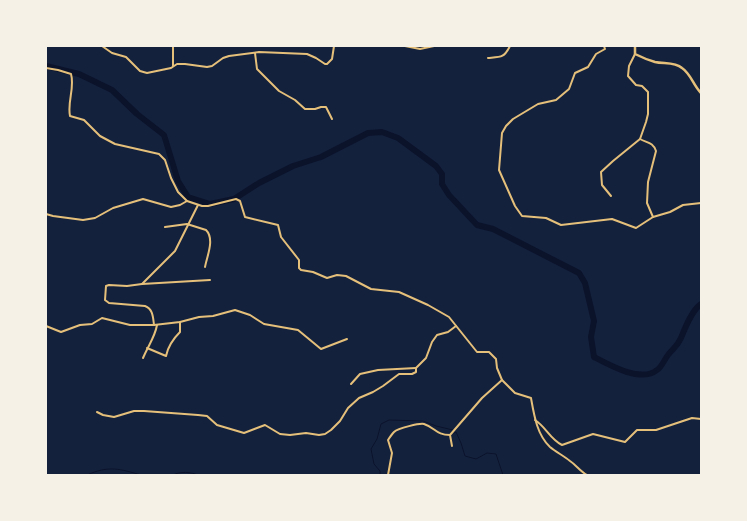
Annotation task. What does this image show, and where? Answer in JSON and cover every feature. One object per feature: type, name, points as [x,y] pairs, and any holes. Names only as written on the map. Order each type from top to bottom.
[{"type":"street","points":[[102,46],[112,53],[126,57],[140,71],[147,73],[185,64],[212,66],[229,56],[262,52],[276,54],[307,54],[328,64],[332,59],[334,46]]},
{"type":"street","points":[[173,46],[173,66]]},
{"type":"street","points":[[406,46],[420,49],[434,46]]},
{"type":"street","points":[[488,58],[502,57],[510,46]]},
{"type":"street","points":[[604,46],[605,49],[596,54],[588,66],[575,73],[569,89],[556,100],[538,104],[513,119],[502,133],[499,170],[514,206],[522,216],[546,218],[561,225],[612,219],[636,228],[653,217],[670,212],[683,204],[701,203]]},
{"type":"street","points":[[611,196],[602,185],[601,172],[640,139],[646,122],[649,101],[646,89],[642,86],[636,85],[628,76],[629,66],[635,54],[635,46]]},
{"type":"street","points":[[255,53],[257,69],[279,90],[295,100],[305,109],[315,110],[321,107],[326,107],[332,119]]},
{"type":"street","points":[[635,54],[654,62],[674,64],[681,67],[688,73],[694,85],[701,92]]},
{"type":"street","points":[[46,68],[71,74],[73,81],[68,109],[70,116],[84,120],[100,136],[115,144],[159,154],[165,160],[171,178],[178,192],[187,201],[198,205],[208,206],[236,199],[240,201],[245,217],[278,225],[281,237],[299,260],[299,268],[301,270],[314,272],[327,278],[346,276],[371,289],[399,292],[428,305],[449,317],[477,352],[489,352],[496,359],[497,368],[502,380],[515,393],[531,398],[535,420],[542,437],[549,447],[572,462],[587,475]]},
{"type":"street","points":[[640,139],[654,146],[656,151],[648,182],[647,203],[653,217]]},
{"type":"street","points":[[46,214],[83,220],[95,218],[113,208],[143,199],[171,207],[176,207],[187,201]]},
{"type":"street","points":[[142,284],[176,252],[198,205]]},
{"type":"street","points":[[165,227],[188,224],[206,230],[211,239],[205,267]]},
{"type":"street","points":[[143,358],[147,348],[155,336],[156,325],[150,307],[109,303],[106,300],[105,288],[107,285],[127,286],[210,280]]},
{"type":"street","points":[[46,326],[61,332],[80,325],[92,324],[102,318],[130,325],[156,325],[180,322],[198,317],[213,316],[235,310],[264,324],[298,330],[322,349],[348,339]]},
{"type":"street","points":[[147,348],[166,356],[168,347],[174,337],[180,332],[180,322]]},
{"type":"street","points":[[97,412],[103,415],[114,416],[134,411],[198,414],[207,416],[217,425],[244,434],[265,425],[280,434],[290,435],[306,433],[319,436],[331,430],[340,421],[348,408],[359,398],[383,386],[399,374],[412,374],[416,372],[416,368],[426,358],[432,342],[437,335],[448,332],[456,326]]},
{"type":"street","points":[[350,384],[360,374],[378,370],[416,368]]},
{"type":"street","points":[[450,435],[482,398],[502,380]]},
{"type":"street","points":[[535,420],[541,424],[556,442],[562,445],[593,434],[625,442],[637,430],[656,430],[692,418],[701,419]]},
{"type":"street","points":[[388,475],[392,453],[388,440],[399,428],[422,423],[438,433],[450,435]]},
{"type":"street","points":[[450,435],[452,446]]},
{"type":"waterway","points":[[46,66],[79,74],[112,90],[137,114],[164,135],[178,181],[188,197],[210,204],[234,199],[259,183],[293,166],[321,157],[368,133],[382,132],[398,138],[436,166],[442,174],[442,184],[449,195],[477,225],[493,229],[579,273],[585,283],[594,321],[591,337],[594,357],[616,368],[634,374],[643,375],[650,374],[659,369],[678,343],[692,315],[701,304]]},
{"type":"waterway","points":[[380,475],[380,471],[374,464],[371,449],[377,439],[381,424],[389,420],[423,421],[453,430]]},
{"type":"waterway","points":[[454,433],[456,432],[465,456],[476,459],[487,453],[496,454],[503,475]]},
{"type":"waterway","points":[[87,475],[108,469],[127,471],[141,475]]},
{"type":"waterway","points":[[173,475],[186,472],[198,475]]}]
